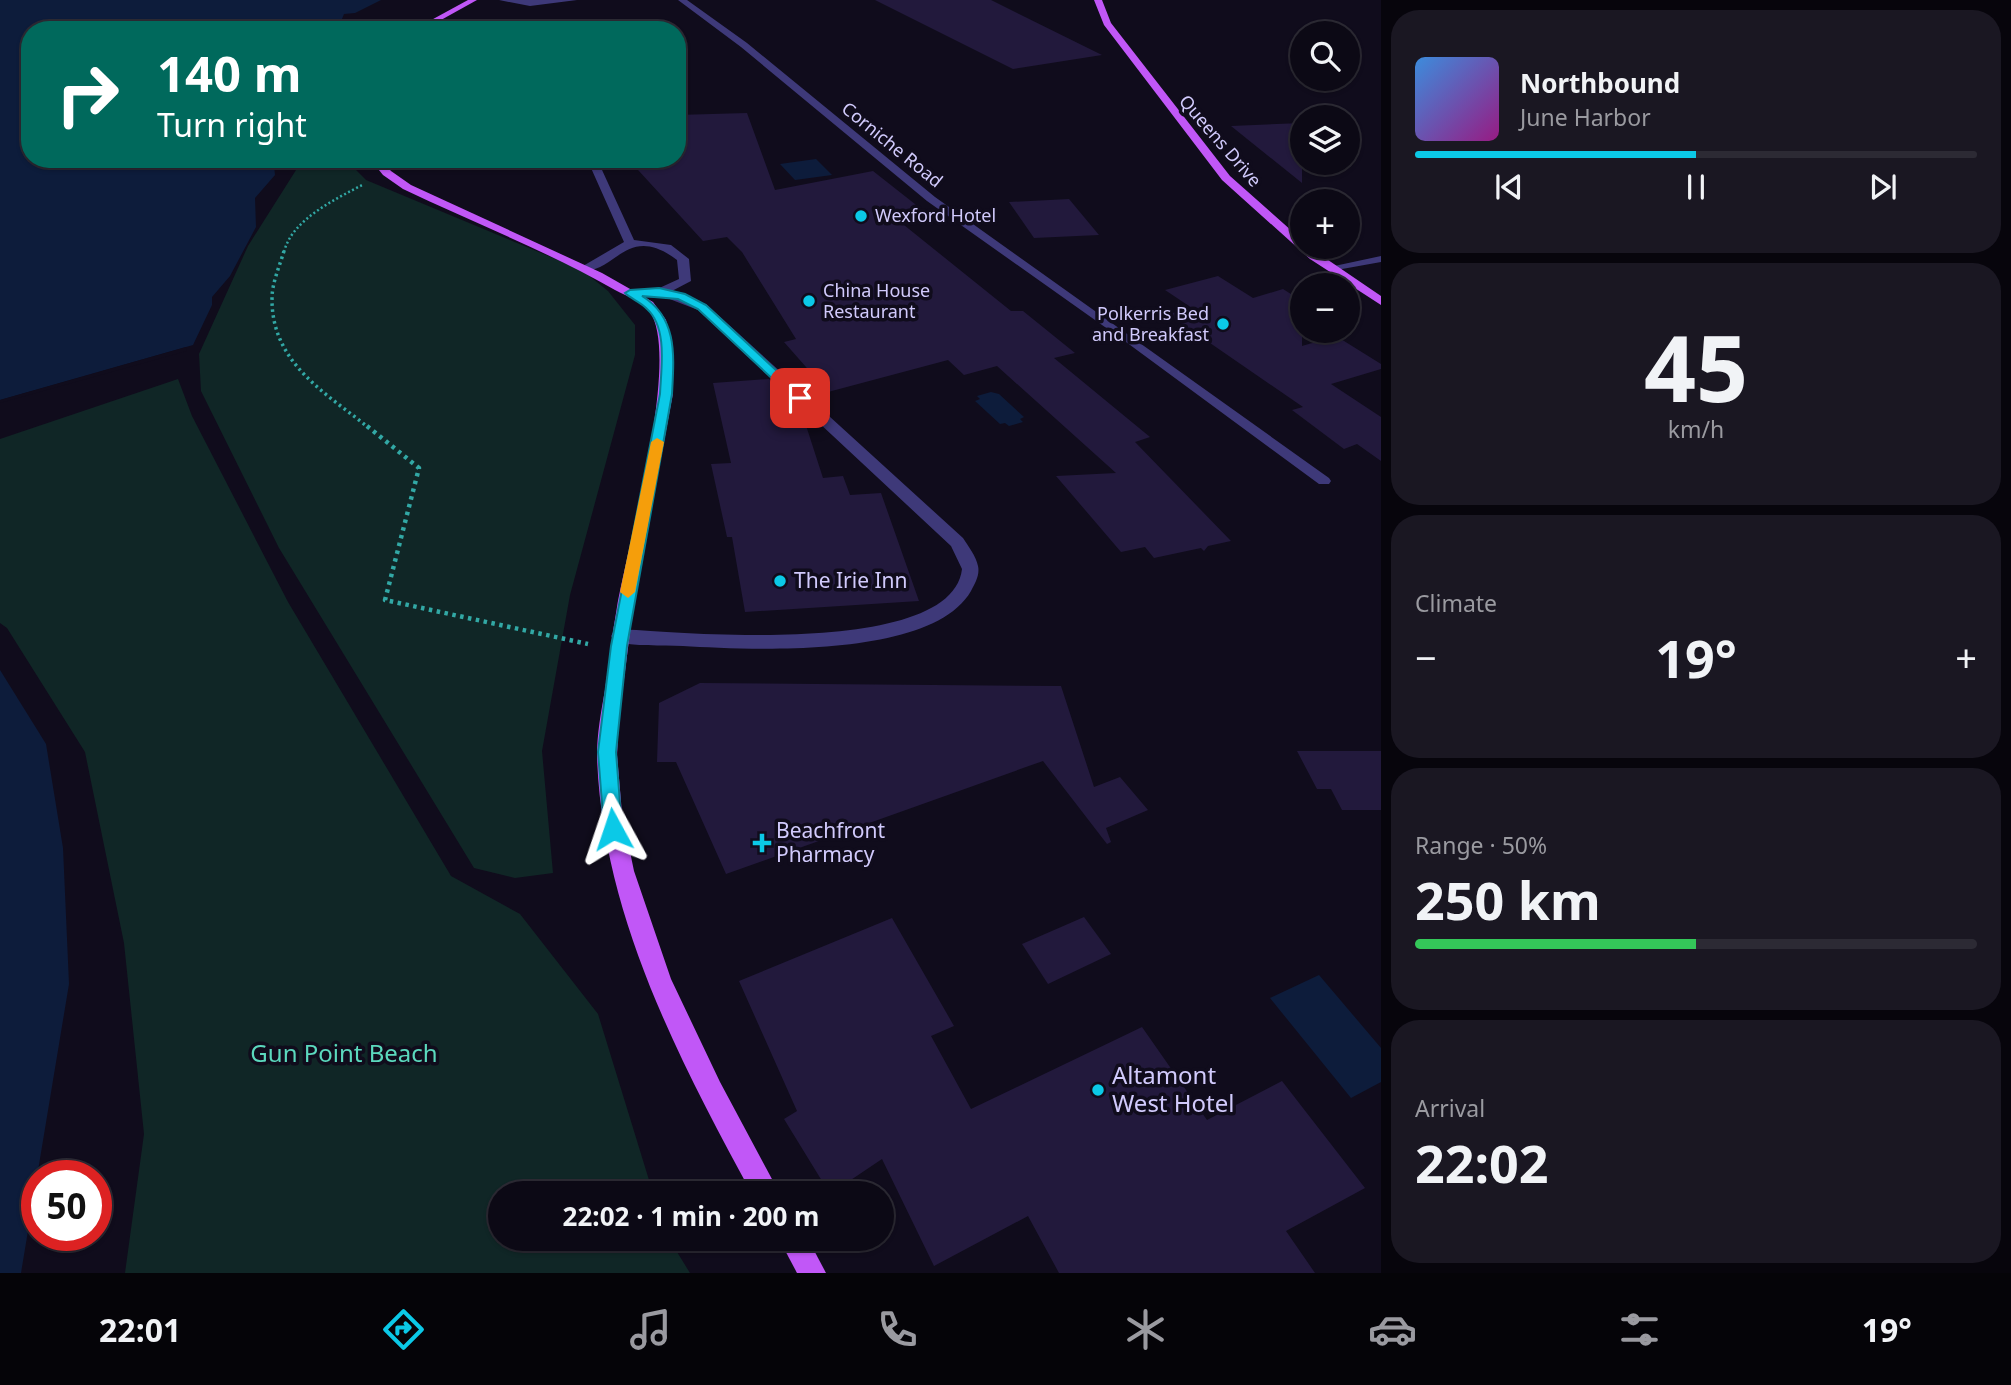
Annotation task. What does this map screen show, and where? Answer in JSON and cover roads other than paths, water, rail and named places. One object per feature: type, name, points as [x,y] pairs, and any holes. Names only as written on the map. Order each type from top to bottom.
[{"type":"main road","points":[[434,21],[473,0]]},
{"type":"main road","name":"Queens Drive","points":[[1098,0],[1107,23],[1226,178],[1287,235],[1381,301]]},
{"type":"main road","points":[[384,168],[428,197],[587,268],[630,293],[654,308],[665,332],[668,358],[666,394],[619,641],[607,752],[613,829],[648,950],[715,1101],[760,1181]]},
{"type":"main road","points":[[800,1251],[812,1273]]},
{"type":"street","points":[[503,0],[530,4],[573,0]]},
{"type":"street","name":"Corniche Road","points":[[682,0],[744,45],[931,199],[1130,339],[1324,481]]},
{"type":"street","points":[[596,168],[630,243]]},
{"type":"street","points":[[587,268],[630,243],[667,247],[683,258],[685,281],[659,292]]},
{"type":"street","points":[[1331,268],[1381,259]]},
{"type":"street","points":[[619,641],[796,642],[869,635],[940,613],[955,602],[970,576],[970,564],[957,542],[702,307],[681,296],[659,292],[630,293]]},
{"type":"water","points":[[0,0],[381,0],[355,13],[344,14],[342,19],[364,19],[362,21],[21,21],[21,168],[274,168],[275,175],[255,198],[256,227],[230,276],[212,297],[212,305],[193,345],[0,400]]},
{"type":"water","points":[[816,159],[832,175],[795,180],[780,164]]},
{"type":"water","points":[[991,392],[999,394],[1024,417],[1020,419],[1023,422],[1009,426],[1000,424],[975,401],[980,399],[977,396]]},
{"type":"water","points":[[0,670],[46,744],[63,848],[69,984],[40,1160],[21,1160],[21,1251],[25,1251],[21,1273],[0,1273]]},
{"type":"water","points":[[1319,975],[1381,1048],[1381,1082],[1351,1098],[1270,998]]},
{"type":"place","name":"Wexford Hotel","points":[[861,216]]},
{"type":"place","name":"China House Restaurant","points":[[809,301]]},
{"type":"place","name":"Polkerris Bed and Breakfast","points":[[1223,324]]},
{"type":"place","name":"The Irie Inn","points":[[780,581]]},
{"type":"place","name":"Beachfront Pharmacy","points":[[762,843]]},
{"type":"place","name":"Altamont West Hotel","points":[[1098,1090]]},
{"type":"park label","name":"Gun Point Beach","points":[[344,1054]]}]
